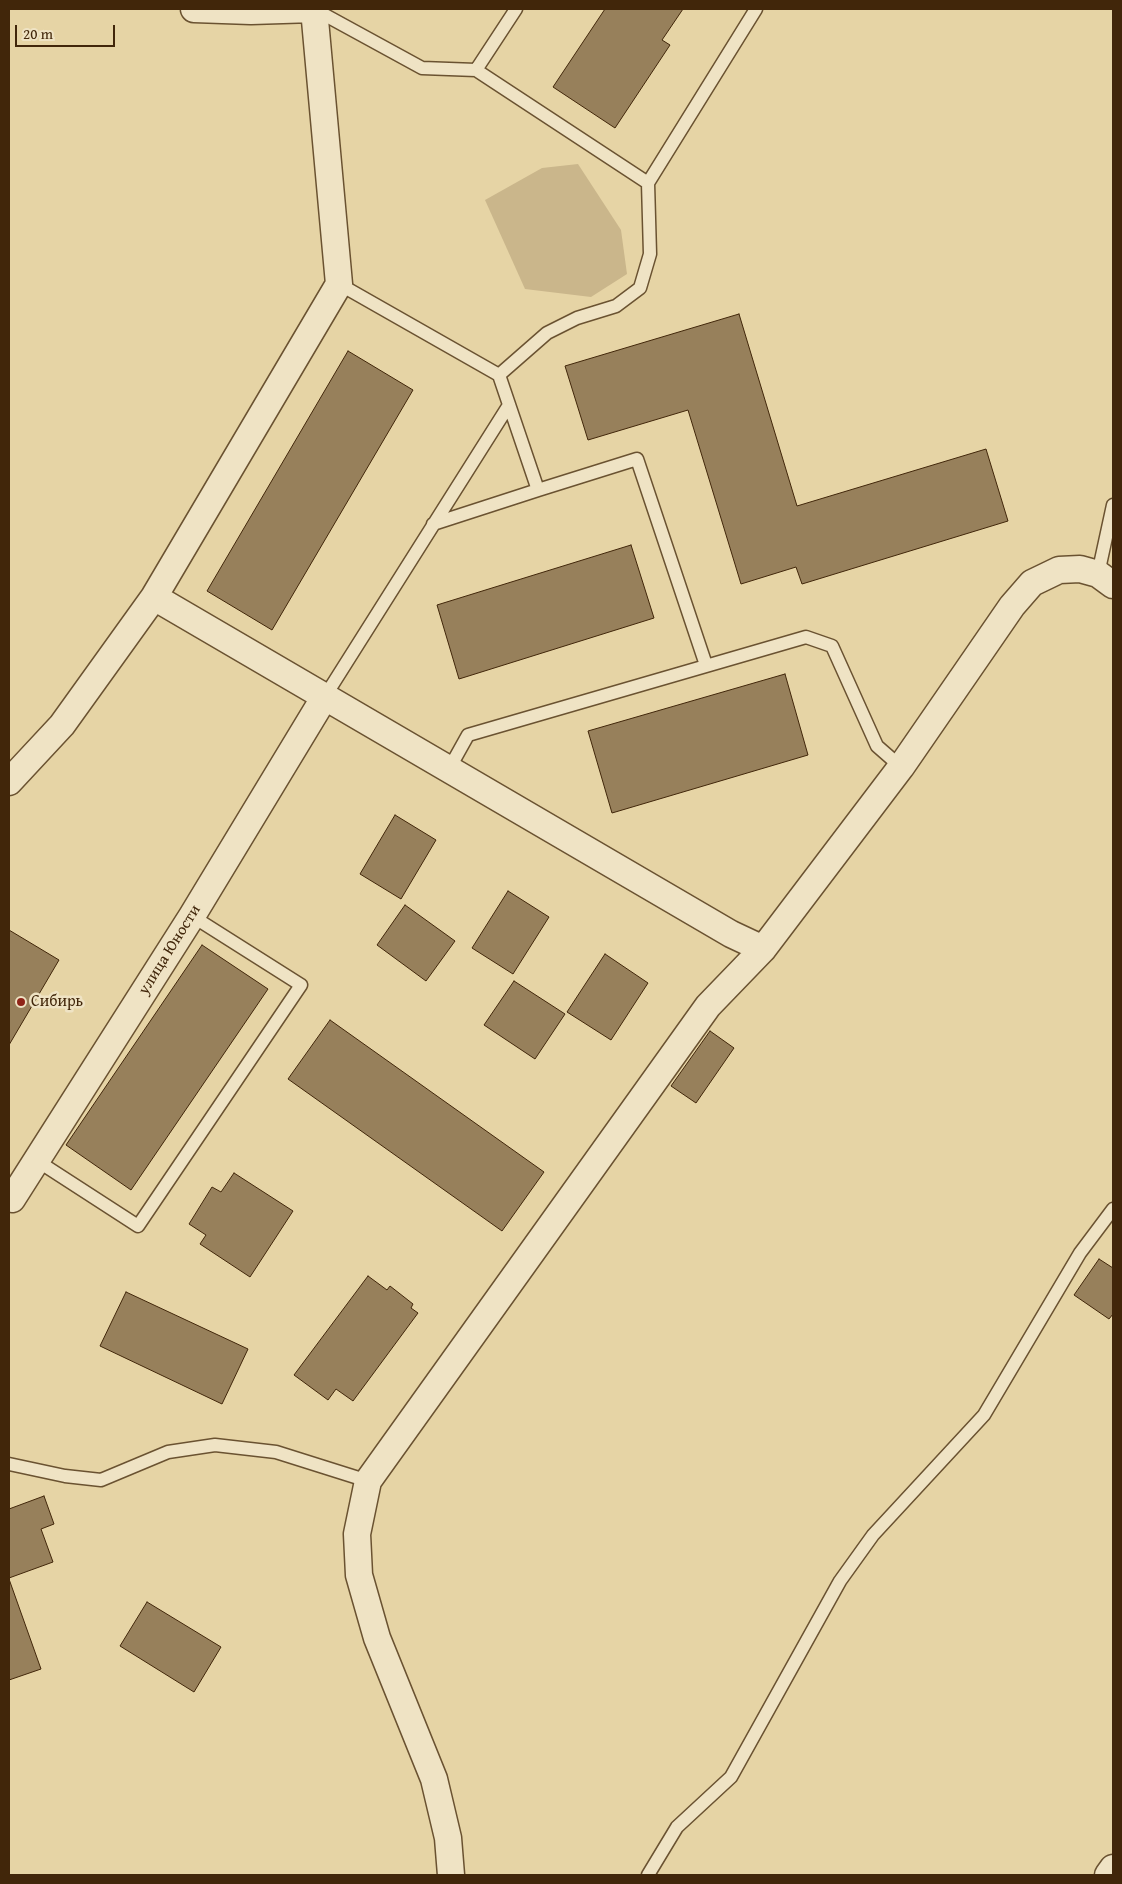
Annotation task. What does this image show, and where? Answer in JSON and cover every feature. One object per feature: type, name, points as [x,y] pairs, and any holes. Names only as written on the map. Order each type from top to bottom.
[{"type":"street","points":[[9,782],[62,724],[154,597],[339,284],[314,9],[252,11],[194,9]]},
{"type":"street","points":[[451,1875],[448,1838],[434,1779],[377,1638],[359,1575],[357,1534],[368,1481],[708,1006],[763,949],[901,767],[1012,606],[1032,583],[1058,570],[1080,569],[1106,580]]},
{"type":"street","points":[[154,597],[731,934],[763,949]]},
{"type":"street","name":"улица Юности","points":[[12,1200],[192,916],[324,698]]},
{"type":"street","points":[[1108,1875],[1113,1868]]},
{"type":"lane","points":[[314,9],[422,68],[476,70],[648,183]]},
{"type":"lane","points":[[476,70],[516,9]]},
{"type":"lane","points":[[499,375],[547,334],[577,318],[616,306],[640,288],[650,254],[648,183],[756,9]]},
{"type":"lane","points":[[339,284],[499,375],[538,490]]},
{"type":"lane","points":[[324,698],[509,405]]},
{"type":"lane","points":[[433,524],[637,460],[706,665]]},
{"type":"lane","points":[[1106,580],[1113,505]]},
{"type":"lane","points":[[448,769],[468,735],[806,637],[832,646],[877,746],[901,767]]},
{"type":"lane","points":[[36,1160],[138,1226],[301,985],[192,916]]},
{"type":"lane","points":[[648,1875],[677,1827],[731,1777],[840,1581],[873,1534],[984,1415],[1080,1253],[1113,1209]]},
{"type":"lane","points":[[9,1464],[65,1476],[101,1480],[168,1452],[215,1445],[276,1452],[368,1481]]},
{"type":"shaded area","points":[[578,164],[621,230],[627,274],[591,297],[525,289],[485,200],[542,168]]},
{"type":"building","points":[[605,9],[683,9],[662,40],[670,45],[615,128],[553,87]]},
{"type":"building","points":[[739,314],[797,506],[986,449],[1008,521],[802,584],[796,567],[741,584],[688,410],[588,440],[565,366]]},
{"type":"building","points":[[348,351],[413,390],[272,630],[207,591]]},
{"type":"building","points":[[631,545],[654,618],[459,679],[437,605]]},
{"type":"building","points":[[785,674],[808,755],[612,813],[588,731]]},
{"type":"building","points":[[395,815],[436,840],[401,899],[360,874]]},
{"type":"building","points":[[508,891],[549,917],[513,974],[472,948]]},
{"type":"building","points":[[405,905],[455,941],[426,981],[377,945]]},
{"type":"building","name":"Сибирь","points":[[9,930],[59,960],[9,1045]]},
{"type":"building","points":[[202,945],[268,989],[131,1190],[66,1145]]},
{"type":"building","points":[[605,954],[648,983],[611,1040],[567,1012]]},
{"type":"building","points":[[514,981],[565,1014],[535,1059],[484,1025]]},
{"type":"building","points":[[330,1020],[544,1172],[502,1231],[288,1079]]},
{"type":"building","points":[[710,1031],[734,1048],[696,1103],[671,1086]]},
{"type":"building","points":[[234,1173],[293,1211],[250,1277],[200,1244],[206,1235],[189,1224],[212,1187],[221,1192]]},
{"type":"building","points":[[1099,1259],[1113,1268],[1113,1314],[1109,1319],[1074,1295]]},
{"type":"building","points":[[368,1276],[387,1290],[390,1286],[413,1304],[411,1308],[418,1313],[353,1401],[336,1389],[328,1400],[294,1375]]},
{"type":"building","points":[[126,1292],[248,1349],[222,1404],[100,1346]]},
{"type":"building","points":[[44,1496],[54,1524],[41,1529],[53,1562],[9,1578],[9,1509]]},
{"type":"building","points":[[9,1579],[41,1669],[9,1680]]},
{"type":"building","points":[[147,1602],[221,1647],[194,1692],[120,1646]]},
{"type":"place","name":"Сибирь","points":[[21,1002]]}]
